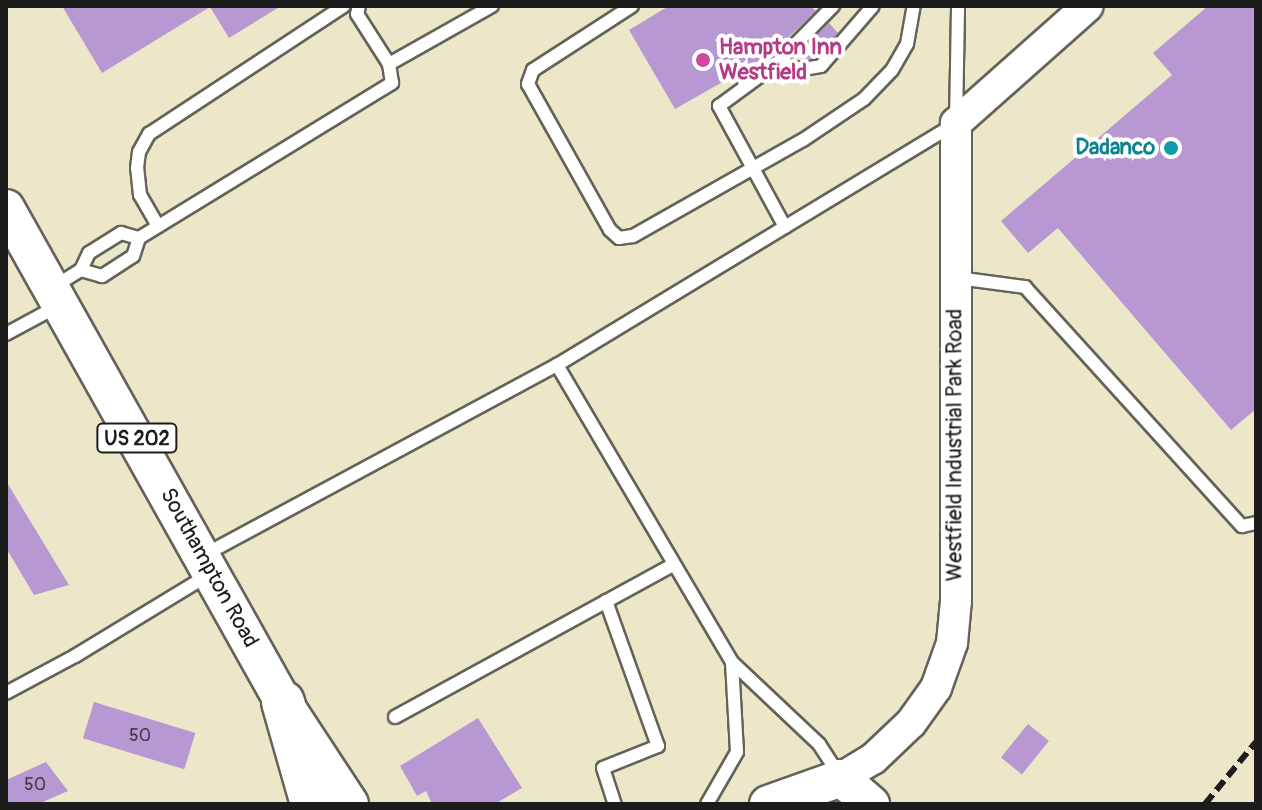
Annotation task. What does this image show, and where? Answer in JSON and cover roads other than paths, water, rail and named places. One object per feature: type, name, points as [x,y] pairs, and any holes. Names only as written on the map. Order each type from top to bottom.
[{"type":"highway","points":[[283,702],[339,803]]},
{"type":"main road","name":"Southampton Road","points":[[6,208],[65,287],[207,564],[283,702]]},
{"type":"main road","points":[[768,804],[841,778],[871,804]]},
{"type":"street","points":[[956,123],[1088,6]]},
{"type":"street","name":"Westfield Industrial Park Road","points":[[841,778],[888,747],[911,723],[936,688],[952,643],[956,601],[956,123]]},
{"type":"lane","points":[[158,226],[140,195],[137,168],[139,152],[149,134],[344,6]]},
{"type":"lane","points":[[65,287],[102,276],[133,256],[139,238],[392,83],[389,64],[357,14],[359,6]]},
{"type":"lane","points":[[389,64],[492,6]]},
{"type":"lane","points":[[632,6],[533,70],[528,84],[610,230],[619,238],[633,236],[752,169],[803,140],[864,99],[892,70],[907,44],[914,6]]},
{"type":"lane","points":[[785,227],[719,106],[775,65],[833,6]]},
{"type":"lane","points":[[775,65],[803,69],[821,66],[873,6]]},
{"type":"lane","name":"Westfield Industrial Park Road","points":[[956,123],[958,6]]},
{"type":"lane","points":[[6,693],[75,656],[207,564],[557,365],[956,123]]},
{"type":"lane","points":[[6,334],[65,287],[89,253],[121,233],[139,238]]},
{"type":"lane","points":[[954,278],[1025,287],[1242,526],[1256,523]]},
{"type":"lane","points":[[557,365],[732,662],[819,744],[841,778]]},
{"type":"lane","points":[[395,717],[673,565]]},
{"type":"lane","points":[[606,601],[658,746],[603,768],[615,804]]},
{"type":"lane","points":[[707,804],[737,752],[732,662]]},
{"type":"railway","points":[[1205,804],[1256,742]]},
{"type":"place","name":"Hampton Inn Westfield","points":[[703,60]]},
{"type":"place","name":"Dadanco","points":[[1171,148]]}]
